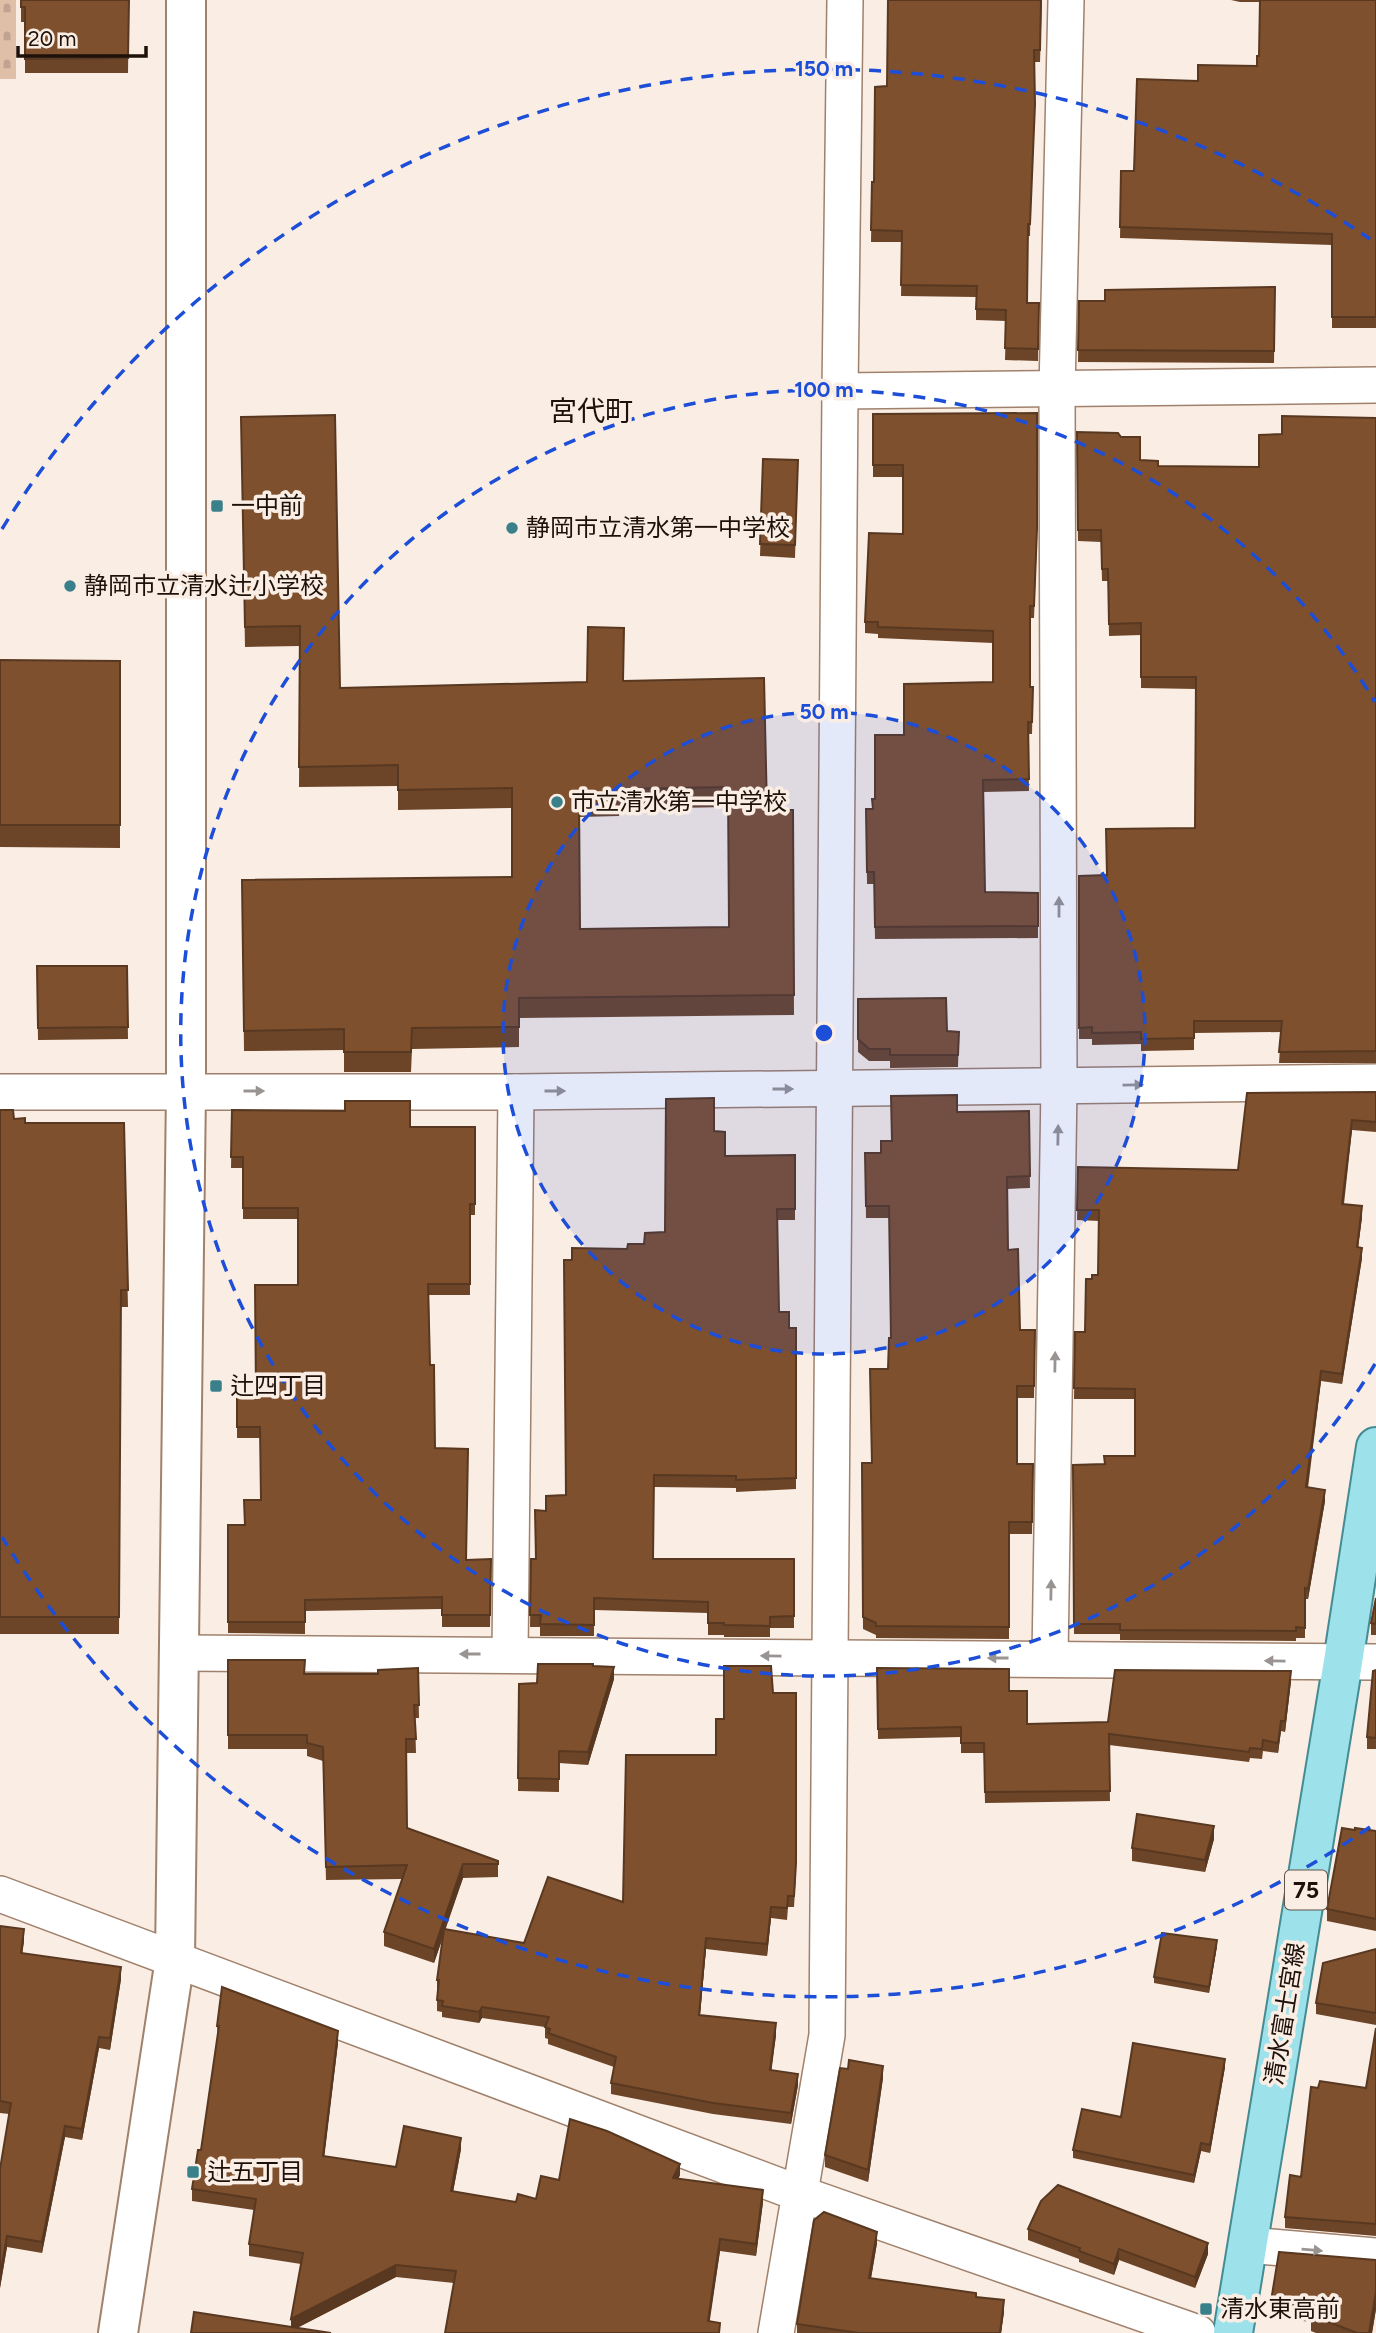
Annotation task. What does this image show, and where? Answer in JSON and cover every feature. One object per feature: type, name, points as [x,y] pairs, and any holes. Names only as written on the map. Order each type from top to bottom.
[{"type":"main road","name":"清水富士宮線","points":[[1233,2333],[1360,1662],[1376,1447]]},
{"type":"street","points":[[118,2333],[175,1959],[186,1090],[187,0]]},
{"type":"street","points":[[776,2333],[827,2035],[845,0]]},
{"type":"street","points":[[1050,1658],[1059,1086],[1058,390],[1066,0]]},
{"type":"street","points":[[840,391],[1376,385]]},
{"type":"street","points":[[0,1092],[516,1092],[1376,1082]]},
{"type":"street","points":[[510,1654],[516,1092]]},
{"type":"street","points":[[179,1653],[1360,1662]]},
{"type":"street","points":[[0,1894],[799,2193],[1198,2333]]},
{"type":"street","points":[[1248,2245],[1376,2256]]},
{"type":"green space","points":[[0,0],[16,0],[16,79],[0,79]]},
{"type":"building","points":[[21,0],[129,0],[128,58],[25,59],[25,7],[21,7]]},
{"type":"building","points":[[888,0],[1041,0],[1040,50],[1034,50],[1035,104],[1028,224],[1027,303],[1039,303],[1038,349],[1005,348],[1006,310],[976,309],[977,286],[901,285],[902,231],[871,230],[875,87],[887,86]]},
{"type":"building","points":[[1260,0],[1376,0],[1376,317],[1332,317],[1332,234],[1120,227],[1121,171],[1134,171],[1137,79],[1198,81],[1198,65],[1257,66]]},
{"type":"building","points":[[1275,287],[1274,351],[1078,350],[1079,301],[1105,301],[1105,290]]},
{"type":"building","points":[[1037,413],[1037,528],[1034,606],[1030,606],[1030,687],[1033,687],[1032,722],[1028,722],[1029,779],[983,780],[985,892],[1038,893],[1038,926],[875,927],[874,872],[867,872],[866,809],[873,809],[872,799],[875,799],[875,735],[904,735],[904,684],[993,682],[993,631],[878,627],[878,622],[865,622],[869,533],[903,534],[903,465],[873,465],[873,414]]},
{"type":"building","points":[[335,415],[340,688],[587,682],[588,627],[624,628],[623,681],[764,678],[767,810],[793,810],[794,995],[519,998],[519,1027],[412,1028],[411,1052],[344,1052],[344,1029],[244,1031],[242,880],[512,877],[512,788],[398,790],[398,765],[299,767],[300,626],[245,627],[241,417]],"holes":[[[728,787],[729,927],[580,929],[579,796],[619,796],[619,789]]]},
{"type":"building","points":[[1282,416],[1376,418],[1376,1051],[1279,1052],[1282,1021],[1194,1021],[1194,1038],[1141,1039],[1141,1032],[1092,1033],[1092,1027],[1079,1028],[1079,876],[1107,875],[1106,829],[1195,828],[1196,677],[1141,677],[1141,623],[1109,624],[1108,569],[1102,569],[1101,530],[1078,530],[1077,432],[1118,433],[1121,437],[1140,437],[1140,460],[1158,461],[1158,466],[1259,467],[1259,435],[1282,434]]},
{"type":"building","points":[[763,459],[798,460],[795,545],[760,544]]},
{"type":"building","points":[[0,660],[120,661],[120,825],[0,825]]},
{"type":"building","points":[[37,966],[127,966],[128,1027],[38,1028]]},
{"type":"building","points":[[946,998],[947,1031],[959,1032],[958,1055],[890,1055],[890,1049],[869,1049],[858,1039],[858,999]]},
{"type":"building","points":[[1376,1092],[1376,1122],[1352,1120],[1342,1204],[1362,1206],[1357,1247],[1362,1248],[1342,1374],[1321,1371],[1306,1487],[1325,1490],[1308,1589],[1305,1588],[1305,1628],[1296,1627],[1296,1631],[1120,1630],[1120,1624],[1074,1624],[1073,1465],[1105,1464],[1104,1456],[1135,1456],[1135,1389],[1074,1388],[1075,1332],[1085,1332],[1086,1279],[1098,1275],[1099,1210],[1077,1210],[1078,1167],[1238,1170],[1247,1093]]},
{"type":"building","points":[[957,1095],[957,1112],[1029,1111],[1030,1176],[1007,1177],[1008,1250],[1018,1249],[1020,1330],[1035,1330],[1034,1386],[1017,1386],[1017,1464],[1033,1464],[1032,1522],[1009,1522],[1009,1627],[876,1626],[876,1623],[863,1617],[862,1463],[872,1463],[870,1369],[888,1369],[891,1338],[889,1206],[866,1206],[865,1153],[881,1153],[881,1141],[892,1141],[891,1096]]},
{"type":"building","points":[[714,1098],[714,1131],[725,1132],[725,1156],[795,1155],[795,1209],[777,1209],[779,1312],[789,1312],[789,1328],[796,1328],[796,1478],[736,1480],[736,1476],[654,1475],[653,1559],[794,1559],[794,1616],[770,1617],[770,1626],[724,1625],[708,1623],[708,1602],[594,1598],[594,1625],[540,1624],[541,1615],[530,1615],[531,1559],[536,1559],[535,1510],[546,1511],[546,1496],[566,1495],[564,1260],[572,1260],[572,1248],[627,1249],[628,1244],[644,1244],[645,1233],[665,1232],[666,1099]]},
{"type":"building","points":[[345,1101],[410,1101],[410,1127],[475,1127],[475,1204],[470,1204],[470,1284],[428,1284],[430,1365],[434,1365],[435,1448],[468,1449],[466,1560],[491,1559],[490,1615],[442,1615],[442,1597],[305,1600],[305,1622],[228,1622],[228,1525],[245,1525],[244,1500],[261,1500],[260,1427],[237,1427],[237,1392],[256,1392],[255,1285],[298,1285],[298,1208],[243,1208],[243,1157],[231,1157],[232,1110],[345,1111]]},
{"type":"building","points":[[0,1110],[13,1110],[14,1119],[25,1118],[25,1123],[124,1123],[128,1290],[121,1290],[119,1617],[0,1617]]},
{"type":"building","points":[[1376,1598],[1376,1624],[1371,1623]]},
{"type":"building","points":[[228,1660],[305,1660],[304,1674],[378,1674],[378,1670],[418,1668],[419,1705],[414,1705],[416,1739],[406,1739],[407,1828],[498,1861],[498,1864],[463,1864],[434,1949],[384,1932],[407,1865],[326,1867],[323,1747],[307,1743],[307,1735],[228,1735]]},
{"type":"building","points":[[538,1664],[593,1664],[614,1667],[588,1752],[559,1751],[559,1779],[518,1778],[519,1684],[537,1683]]},
{"type":"building","points":[[724,1666],[771,1666],[773,1693],[796,1693],[794,1896],[788,1896],[787,1908],[771,1907],[767,1944],[706,1938],[699,2015],[776,2023],[770,2070],[798,2074],[791,2113],[713,2103],[611,2083],[616,2057],[548,2033],[550,2029],[545,2027],[549,2017],[482,2007],[479,2012],[442,2006],[443,2001],[437,2000],[444,1929],[524,1943],[548,1877],[623,1902],[626,1755],[716,1755],[716,1719],[724,1719]]},
{"type":"building","points":[[877,1668],[1009,1669],[1009,1691],[1027,1691],[1027,1724],[1108,1722],[1115,1670],[1291,1671],[1285,1721],[1281,1721],[1278,1743],[1263,1740],[1262,1749],[1250,1748],[1249,1752],[1109,1734],[1110,1791],[985,1792],[984,1743],[961,1743],[961,1727],[878,1729]]},
{"type":"building","points":[[1376,1670],[1376,1738],[1367,1737],[1373,1671]]},
{"type":"building","points":[[1137,1814],[1214,1826],[1205,1860],[1132,1848]]},
{"type":"building","points":[[1342,1828],[1376,1831],[1376,1919],[1327,1909]]},
{"type":"building","points":[[0,1926],[24,1929],[21,1953],[121,1967],[110,2038],[99,2037],[82,2129],[65,2126],[42,2242],[7,2236],[0,2276],[0,2169],[11,2103],[0,2101]]},
{"type":"building","points":[[1162,1933],[1217,1940],[1209,1987],[1154,1977]]},
{"type":"building","points":[[1376,1949],[1376,2013],[1316,2003],[1323,1963]]},
{"type":"building","points":[[222,1987],[338,2031],[323,2156],[396,2167],[404,2126],[461,2138],[451,2191],[516,2202],[518,2194],[536,2199],[541,2176],[559,2180],[570,2119],[607,2131],[680,2164],[673,2178],[763,2190],[756,2244],[720,2239],[708,2321],[720,2323],[719,2333],[445,2333],[456,2271],[396,2265],[291,2319],[303,2253],[249,2244],[256,2199],[192,2189],[198,2150],[201,2150]]},
{"type":"building","points":[[1376,2028],[1376,2224],[1285,2217],[1290,2175],[1301,2177],[1311,2087],[1318,2088],[1320,2081],[1366,2088]]},
{"type":"building","points":[[1133,2043],[1225,2059],[1210,2145],[1201,2143],[1194,2175],[1073,2150],[1082,2109],[1121,2117]]},
{"type":"building","points":[[849,2060],[883,2066],[868,2170],[825,2155],[840,2068],[848,2069]]},
{"type":"building","points":[[1058,2185],[1208,2243],[1195,2277],[1119,2249],[1114,2264],[1028,2229],[1041,2201]]},
{"type":"building","points":[[824,2212],[877,2232],[869,2278],[976,2293],[976,2297],[1004,2300],[1000,2333],[859,2333],[797,2324],[814,2220]]},
{"type":"building","points":[[1279,2252],[1376,2260],[1376,2292],[1369,2333],[1357,2333],[1311,2315],[1314,2307],[1271,2301]]},
{"type":"building","points":[[194,2312],[331,2333],[191,2333]]},
{"type":"place","name":"一中前","points":[[217,506]]},
{"type":"place","name":"静岡市立清水第一中学校","points":[[512,528]]},
{"type":"place","name":"静岡市立清水辻小学校","points":[[70,586]]},
{"type":"place","name":"市立清水第一中学校","points":[[557,802]]},
{"type":"place","name":"辻四丁目","points":[[216,1386]]},
{"type":"place","name":"辻五丁目","points":[[193,2172]]},
{"type":"place","name":"清水東高前","points":[[1206,2309]]},
{"type":"district","name":"宮代町","points":[[591,411]]}]
